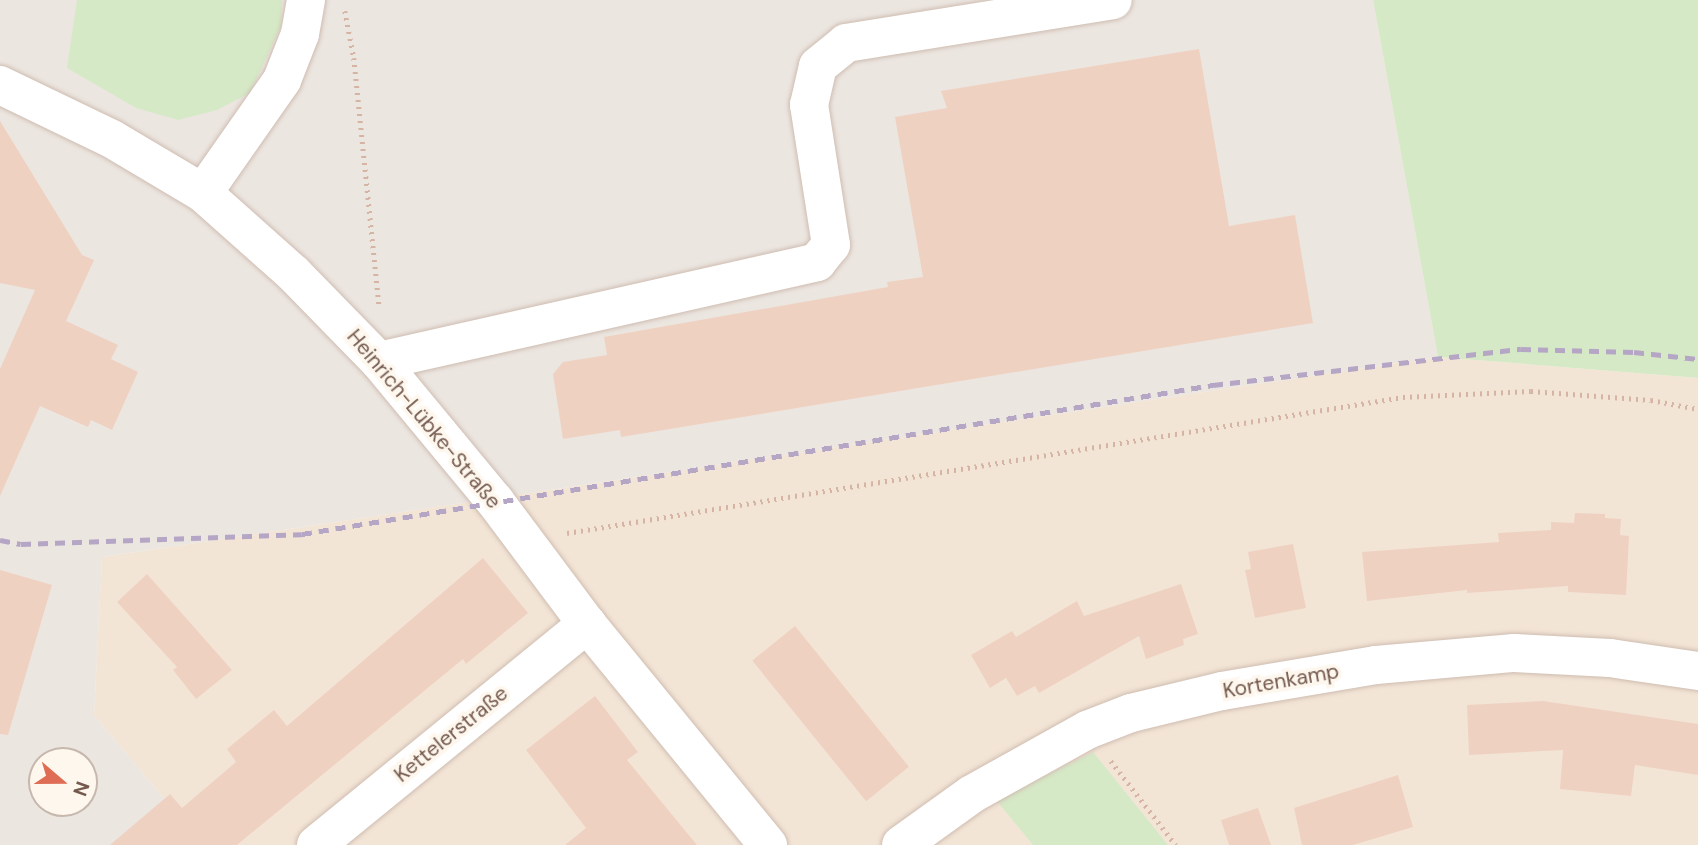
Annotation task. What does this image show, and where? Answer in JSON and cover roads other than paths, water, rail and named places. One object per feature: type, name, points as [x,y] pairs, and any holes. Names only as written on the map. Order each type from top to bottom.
[{"type":"street","points":[[203,193],[282,80],[300,34],[306,0]]},
{"type":"street","points":[[379,360],[817,262],[831,245],[808,105],[818,66],[846,43],[1113,0]]},
{"type":"street","name":"Heinrich-Lübke-Straße","points":[[0,85],[112,139],[203,193],[294,274],[379,360],[525,540],[587,624],[768,845]]},
{"type":"street","name":"Kettelerstraße","points":[[316,845],[587,624]]},
{"type":"street","name":"Kortenkamp","points":[[901,845],[972,794],[1087,730],[1132,713],[1235,689],[1317,673],[1428,659],[1551,653],[1610,658],[1698,671]]},
{"type":"railway","points":[[0,540],[21,544],[302,534],[1213,385],[1521,349],[1634,352],[1698,359]]}]
